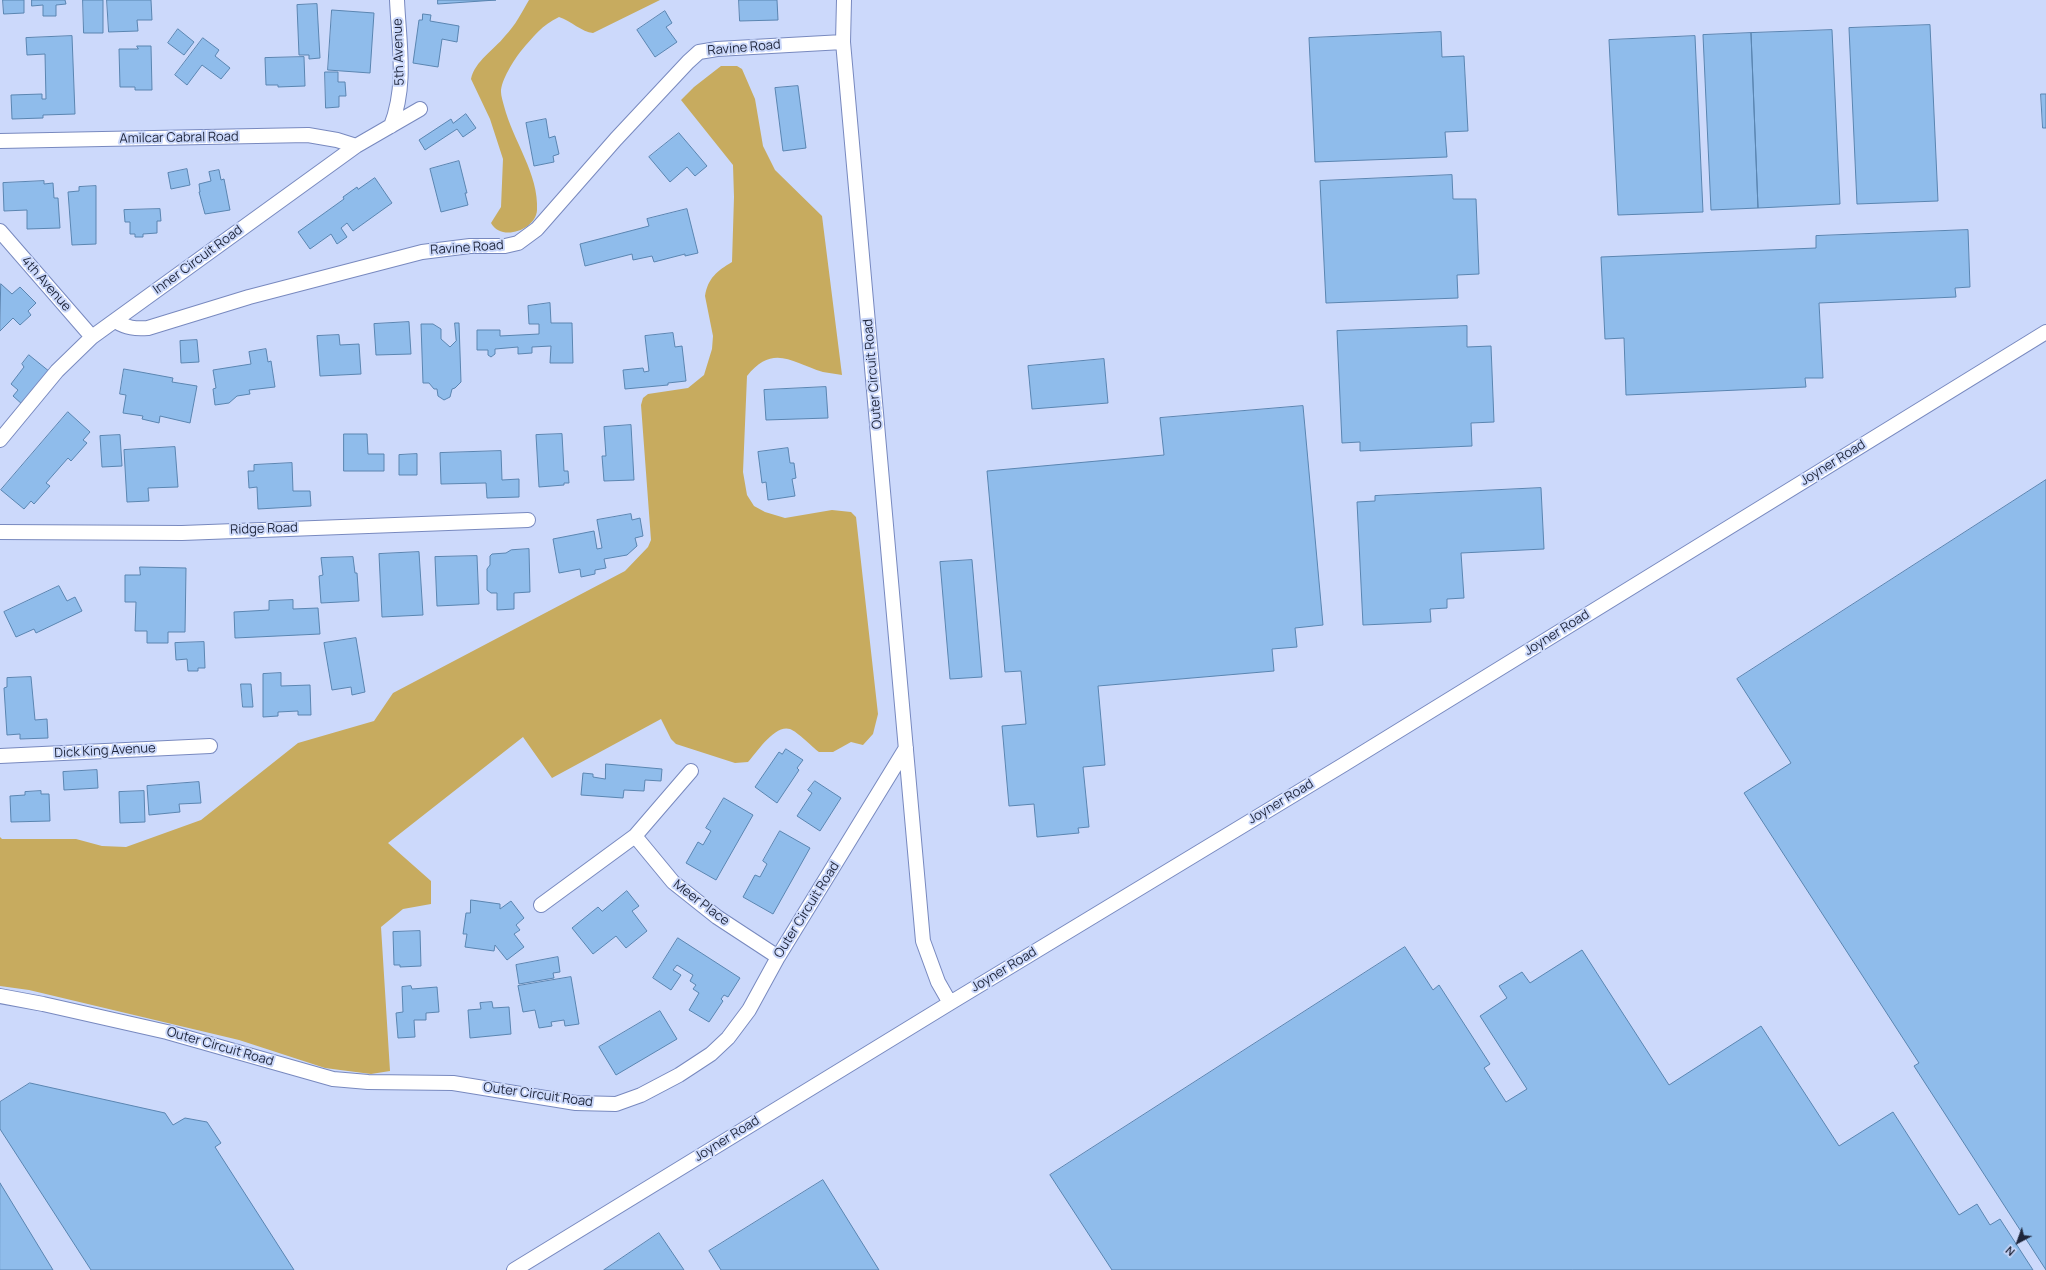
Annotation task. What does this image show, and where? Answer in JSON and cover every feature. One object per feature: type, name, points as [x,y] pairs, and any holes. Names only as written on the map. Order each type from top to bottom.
[{"type":"street","name":"5th Avenue","points":[[391,126],[396,113],[401,85],[397,0]]},
{"type":"street","name":"Outer Circuit Road","points":[[844,0],[843,42],[924,941],[938,982],[950,1003]]},
{"type":"street","name":"Ravine Road","points":[[115,321],[134,329],[148,328],[249,297],[422,252],[470,246],[505,246],[518,243],[537,229],[616,139],[688,62],[700,52],[717,49],[843,42]]},
{"type":"street","name":"Inner Circuit Road","points":[[0,440],[57,371],[92,337],[356,146],[420,109]]},
{"type":"street","name":"Amilcar Cabral Road","points":[[0,141],[308,135],[337,140],[356,146]]},
{"type":"street","name":"4th Avenue","points":[[0,231],[92,337]]},
{"type":"street","name":"Joyner Road","points":[[514,1270],[1343,765],[2046,332]]},
{"type":"street","name":"Ridge Road","points":[[0,532],[182,533],[528,520]]},
{"type":"street","name":"Dick King Avenue","points":[[0,756],[210,746]]},
{"type":"street","name":"Outer Circuit Road","points":[[0,996],[43,1004],[167,1032],[333,1079],[368,1082],[453,1083],[576,1103],[616,1104],[641,1095],[679,1075],[711,1054],[728,1038],[748,1010],[778,957],[906,748]]},
{"type":"street","points":[[541,905],[635,836],[691,771]]},
{"type":"street","name":"Meer Place","points":[[635,836],[673,882],[717,916],[778,957]]},
{"type":"shaded area","points":[[529,0],[660,0],[593,33],[585,31],[559,17],[538,32],[521,51],[508,70],[503,82],[501,95],[508,119],[530,171],[537,197],[537,210],[531,223],[525,228],[510,233],[502,232],[496,229],[491,223],[501,207],[503,159],[490,119],[471,79],[476,67],[512,28]]},
{"type":"shaded area","points":[[721,66],[737,66],[742,69],[755,99],[763,146],[775,170],[822,216],[842,375],[823,372],[784,358],[775,358],[766,360],[756,366],[747,376],[743,472],[747,495],[754,506],[765,512],[785,518],[832,510],[851,512],[856,517],[878,714],[873,734],[863,745],[851,742],[833,752],[819,752],[801,736],[790,729],[784,729],[772,735],[748,762],[735,763],[676,744],[671,739],[661,719],[552,778],[523,737],[388,843],[431,881],[431,904],[403,909],[381,927],[390,1071],[371,1074],[325,1068],[239,1040],[29,990],[0,986],[0,837],[2,839],[76,839],[102,846],[126,847],[201,820],[298,743],[374,721],[393,693],[625,571],[648,547],[651,540],[641,405],[643,398],[648,394],[688,388],[704,375],[712,349],[713,336],[705,296],[706,290],[708,284],[714,276],[732,262],[734,197],[733,165],[681,100],[694,87]]},
{"type":"building","points":[[3,0],[24,0],[24,13],[4,14]]},
{"type":"building","points":[[32,0],[65,0],[66,4],[56,5],[56,16],[43,16],[43,5],[32,6]]},
{"type":"building","points":[[83,0],[103,0],[103,33],[84,33]]},
{"type":"building","points":[[107,0],[151,0],[152,20],[137,20],[138,31],[109,32]]},
{"type":"building","points":[[438,0],[496,0],[438,4]]},
{"type":"building","points":[[739,0],[777,0],[778,20],[740,21]]},
{"type":"building","points":[[317,4],[320,58],[309,59],[309,55],[299,55],[297,5]]},
{"type":"building","points":[[332,10],[374,13],[370,73],[328,70]]},
{"type":"building","points":[[665,11],[672,23],[666,27],[677,42],[655,57],[637,30]]},
{"type":"building","points":[[423,14],[431,15],[430,21],[459,26],[457,42],[442,39],[438,67],[413,63],[419,20],[422,20]]},
{"type":"building","points":[[1930,25],[1938,201],[1857,204],[1849,28]]},
{"type":"building","points":[[178,29],[194,42],[184,55],[168,43]]},
{"type":"building","points":[[1832,30],[1840,204],[1758,208],[1751,33]]},
{"type":"building","points":[[1441,32],[1442,57],[1464,56],[1468,131],[1445,132],[1447,157],[1315,162],[1309,38]]},
{"type":"building","points":[[1751,33],[1758,208],[1711,210],[1703,35]]},
{"type":"building","points":[[72,36],[75,114],[43,115],[43,118],[12,119],[11,95],[42,94],[42,99],[46,99],[45,54],[27,55],[26,38]]},
{"type":"building","points":[[1695,36],[1703,212],[1618,215],[1609,40]]},
{"type":"building","points":[[203,38],[219,50],[215,56],[230,68],[221,79],[202,65],[187,85],[175,75]]},
{"type":"building","points":[[137,46],[151,46],[152,90],[135,90],[135,87],[120,87],[119,49],[138,49]]},
{"type":"building","points":[[304,57],[305,86],[278,87],[278,85],[266,85],[265,58]]},
{"type":"building","points":[[325,72],[338,72],[338,82],[345,82],[346,96],[339,96],[339,107],[326,108]]},
{"type":"building","points":[[798,86],[806,148],[783,151],[775,88]]},
{"type":"building","points":[[2041,94],[2046,94],[2046,128],[2043,128]]},
{"type":"building","points":[[466,114],[476,128],[463,137],[457,129],[425,150],[419,140],[451,119],[453,123]]},
{"type":"building","points":[[546,119],[549,138],[555,136],[559,154],[553,156],[554,162],[534,166],[526,123]]},
{"type":"building","points":[[679,133],[707,166],[695,176],[687,167],[670,182],[649,157]]},
{"type":"building","points":[[459,161],[467,193],[465,193],[468,205],[441,212],[430,169]]},
{"type":"building","points":[[187,169],[190,185],[171,189],[168,173]]},
{"type":"building","points":[[219,170],[221,180],[224,179],[230,210],[205,214],[199,192],[199,184],[211,181],[209,172]]},
{"type":"building","points":[[1452,175],[1453,199],[1476,199],[1479,274],[1457,275],[1458,298],[1326,303],[1320,181]]},
{"type":"building","points":[[375,178],[392,203],[353,231],[347,223],[341,228],[347,237],[337,244],[331,234],[310,249],[298,232],[344,199],[343,197],[357,187],[358,189]]},
{"type":"building","points":[[44,181],[44,184],[53,183],[54,198],[58,198],[60,228],[27,229],[27,210],[4,211],[3,183]]},
{"type":"building","points":[[96,186],[96,244],[72,245],[68,192],[79,191],[79,187]]},
{"type":"building","points":[[160,209],[161,221],[157,221],[157,233],[143,234],[143,237],[135,237],[135,234],[130,234],[130,222],[125,222],[124,210]]},
{"type":"building","points":[[687,209],[698,253],[685,256],[685,254],[654,262],[652,256],[633,260],[632,254],[585,266],[580,244],[649,226],[647,219]]},
{"type":"building","points":[[1968,230],[1970,287],[1955,288],[1956,297],[1819,303],[1823,378],[1805,378],[1806,387],[1626,395],[1624,338],[1605,339],[1601,257],[1816,248],[1816,236]]},
{"type":"building","points":[[1,284],[12,294],[20,287],[36,303],[28,311],[31,315],[20,325],[13,318],[0,331]]},
{"type":"building","points":[[550,303],[551,323],[572,323],[573,363],[550,363],[551,346],[532,347],[532,353],[518,354],[518,347],[495,349],[495,354],[491,357],[488,355],[488,350],[477,350],[477,330],[500,330],[500,336],[539,334],[539,324],[529,324],[528,306]]},
{"type":"building","points":[[409,322],[411,354],[376,355],[374,324]]},
{"type":"building","points":[[455,323],[459,323],[461,382],[452,389],[450,397],[444,400],[438,396],[437,389],[434,389],[429,383],[423,383],[421,324],[433,324],[441,329],[441,339],[450,347],[456,341]]},
{"type":"building","points":[[1467,326],[1467,347],[1491,346],[1494,422],[1471,423],[1472,446],[1360,451],[1360,442],[1342,443],[1337,331]]},
{"type":"building","points":[[673,333],[675,347],[682,346],[686,381],[668,383],[668,385],[625,389],[623,370],[643,368],[644,372],[649,371],[645,336]]},
{"type":"building","points":[[339,335],[340,345],[359,344],[361,374],[320,376],[317,336]]},
{"type":"building","points":[[197,340],[199,362],[181,363],[180,341]]},
{"type":"building","points":[[266,349],[268,362],[271,361],[275,387],[249,390],[250,394],[237,396],[229,403],[215,405],[213,389],[216,388],[213,370],[251,364],[249,352]]},
{"type":"building","points":[[29,355],[50,372],[23,405],[13,396],[18,390],[11,384],[24,367],[22,364]]},
{"type":"building","points":[[1104,359],[1108,403],[1032,409],[1028,366]]},
{"type":"building","points":[[124,369],[173,378],[172,382],[197,386],[190,423],[160,416],[159,423],[142,419],[143,416],[123,413],[126,395],[120,394]]},
{"type":"building","points":[[826,387],[828,418],[766,420],[764,390]]},
{"type":"building","points":[[1303,406],[1323,625],[1295,628],[1297,647],[1272,649],[1274,671],[1098,686],[1105,765],[1083,767],[1089,827],[1078,828],[1079,833],[1037,837],[1034,804],[1009,806],[1002,726],[1026,724],[1021,671],[1005,672],[987,471],[1164,455],[1160,418]]},
{"type":"building","points":[[68,412],[90,432],[83,440],[87,443],[71,461],[68,458],[46,483],[50,486],[34,504],[31,501],[24,509],[1,490]]},
{"type":"building","points":[[631,425],[634,480],[604,481],[602,456],[606,456],[604,427]]},
{"type":"building","points":[[344,434],[367,434],[368,454],[384,454],[384,471],[344,471]]},
{"type":"building","points":[[562,434],[564,471],[568,471],[569,483],[564,483],[564,485],[539,487],[536,435]]},
{"type":"building","points":[[120,435],[122,466],[102,467],[100,436]]},
{"type":"building","points":[[175,447],[178,487],[148,488],[149,501],[127,502],[124,450]]},
{"type":"building","points":[[788,448],[790,463],[794,463],[796,478],[792,479],[795,496],[768,500],[766,482],[762,483],[758,452]]},
{"type":"building","points":[[501,451],[502,480],[519,479],[519,497],[487,498],[486,483],[441,484],[440,453]]},
{"type":"building","points":[[417,454],[417,475],[399,475],[399,455]]},
{"type":"building","points":[[292,463],[293,491],[310,491],[311,506],[258,509],[257,487],[249,488],[248,471],[254,471],[254,465]]},
{"type":"building","points":[[2046,480],[2046,1270],[1914,1066],[1919,1063],[1744,793],[1791,763],[1737,679]]},
{"type":"building","points":[[1541,488],[1544,549],[1461,553],[1464,598],[1447,599],[1447,608],[1430,609],[1431,622],[1363,625],[1357,502],[1375,501],[1375,496]]},
{"type":"building","points":[[631,514],[632,520],[640,518],[643,536],[635,538],[637,546],[627,555],[604,559],[606,568],[595,570],[595,574],[581,577],[580,569],[559,573],[553,539],[594,531],[597,549],[602,548],[597,520]]},
{"type":"building","points":[[529,549],[530,592],[514,593],[514,609],[497,610],[497,593],[491,593],[487,590],[487,569],[490,565],[490,556],[492,554],[506,553],[511,550]]},
{"type":"building","points":[[419,552],[423,615],[382,617],[379,554]]},
{"type":"building","points":[[477,556],[479,604],[437,606],[435,557]]},
{"type":"building","points":[[353,557],[355,573],[357,573],[359,601],[321,603],[319,576],[323,575],[321,558]]},
{"type":"building","points":[[972,560],[982,677],[950,679],[940,562]]},
{"type":"building","points":[[140,567],[186,568],[185,632],[168,632],[168,643],[147,643],[147,631],[135,631],[136,602],[125,602],[125,575],[140,575]]},
{"type":"building","points":[[59,586],[67,601],[75,597],[82,611],[36,633],[34,629],[16,637],[4,612]]},
{"type":"building","points":[[293,600],[293,609],[318,608],[320,634],[235,638],[234,612],[269,610],[269,601]]},
{"type":"building","points":[[356,638],[365,692],[352,695],[351,687],[332,690],[324,643]]},
{"type":"building","points":[[204,642],[205,668],[198,668],[198,671],[188,671],[187,659],[176,660],[175,643]]},
{"type":"building","points":[[281,673],[281,686],[310,685],[311,715],[298,715],[298,711],[278,712],[278,716],[263,717],[263,674]]},
{"type":"building","points":[[31,677],[35,720],[47,719],[48,738],[20,739],[20,734],[7,735],[4,688],[7,687],[7,678]]},
{"type":"building","points":[[241,684],[251,684],[253,707],[243,707]]},
{"type":"building","points":[[786,749],[803,760],[797,768],[799,770],[777,803],[755,787],[779,752],[782,754]]},
{"type":"building","points":[[606,764],[662,769],[661,781],[645,780],[644,791],[624,790],[623,798],[581,795],[583,773],[593,774],[593,777],[605,779]]},
{"type":"building","points":[[97,770],[98,788],[64,790],[63,772]]},
{"type":"building","points":[[815,781],[841,798],[820,831],[797,816],[812,793],[808,790]]},
{"type":"building","points":[[199,782],[201,803],[179,804],[180,812],[149,815],[147,786]]},
{"type":"building","points":[[41,791],[41,794],[49,794],[50,821],[11,822],[10,796],[25,795],[25,792]]},
{"type":"building","points":[[144,791],[145,822],[120,823],[119,792]]},
{"type":"building","points":[[724,798],[753,815],[716,880],[686,863],[698,842],[703,845],[711,831],[706,828]]},
{"type":"building","points":[[780,831],[810,848],[773,914],[743,897],[755,875],[760,877],[767,864],[763,861]]},
{"type":"building","points":[[627,891],[639,906],[632,911],[647,931],[626,948],[616,936],[593,954],[572,928],[598,907],[602,911]]},
{"type":"building","points":[[471,900],[500,904],[500,909],[511,901],[524,918],[516,925],[520,930],[514,934],[524,947],[507,960],[495,945],[494,951],[465,947],[467,934],[463,934],[466,913],[470,913]]},
{"type":"building","points":[[420,931],[421,966],[400,967],[400,965],[394,965],[393,932]]},
{"type":"building","points":[[678,938],[740,978],[728,997],[724,995],[721,999],[723,1001],[709,1022],[689,1010],[699,993],[693,989],[696,985],[690,981],[693,975],[677,965],[673,970],[681,975],[671,990],[653,978]]},
{"type":"building","points":[[1405,947],[1433,990],[1439,985],[1490,1064],[1484,1068],[1506,1102],[1527,1089],[1480,1016],[1507,998],[1499,986],[1522,972],[1530,983],[1582,950],[1669,1085],[1761,1026],[1839,1146],[1893,1112],[1959,1215],[1977,1204],[1990,1225],[2000,1219],[2033,1270],[1112,1270],[1050,1175]]},
{"type":"building","points":[[558,957],[560,972],[553,973],[554,978],[519,984],[516,965]]},
{"type":"building","points":[[571,977],[579,1024],[565,1026],[564,1020],[551,1022],[552,1026],[539,1028],[535,1010],[523,1012],[518,986]]},
{"type":"building","points":[[411,986],[412,989],[437,987],[439,1012],[426,1013],[426,1020],[414,1020],[415,1037],[398,1038],[396,1013],[403,1012],[402,987]]},
{"type":"building","points":[[492,1002],[493,1008],[509,1007],[511,1034],[470,1038],[468,1010],[481,1009],[480,1003]]},
{"type":"building","points":[[660,1011],[677,1039],[616,1075],[599,1047]]},
{"type":"building","points":[[30,1083],[165,1113],[173,1125],[185,1118],[207,1122],[221,1143],[215,1147],[294,1270],[91,1270],[0,1129],[0,1102]]},
{"type":"building","points":[[823,1180],[879,1270],[721,1270],[709,1251]]},
{"type":"building","points":[[0,1183],[53,1270],[0,1270]]},
{"type":"building","points":[[659,1233],[684,1270],[604,1270]]}]
